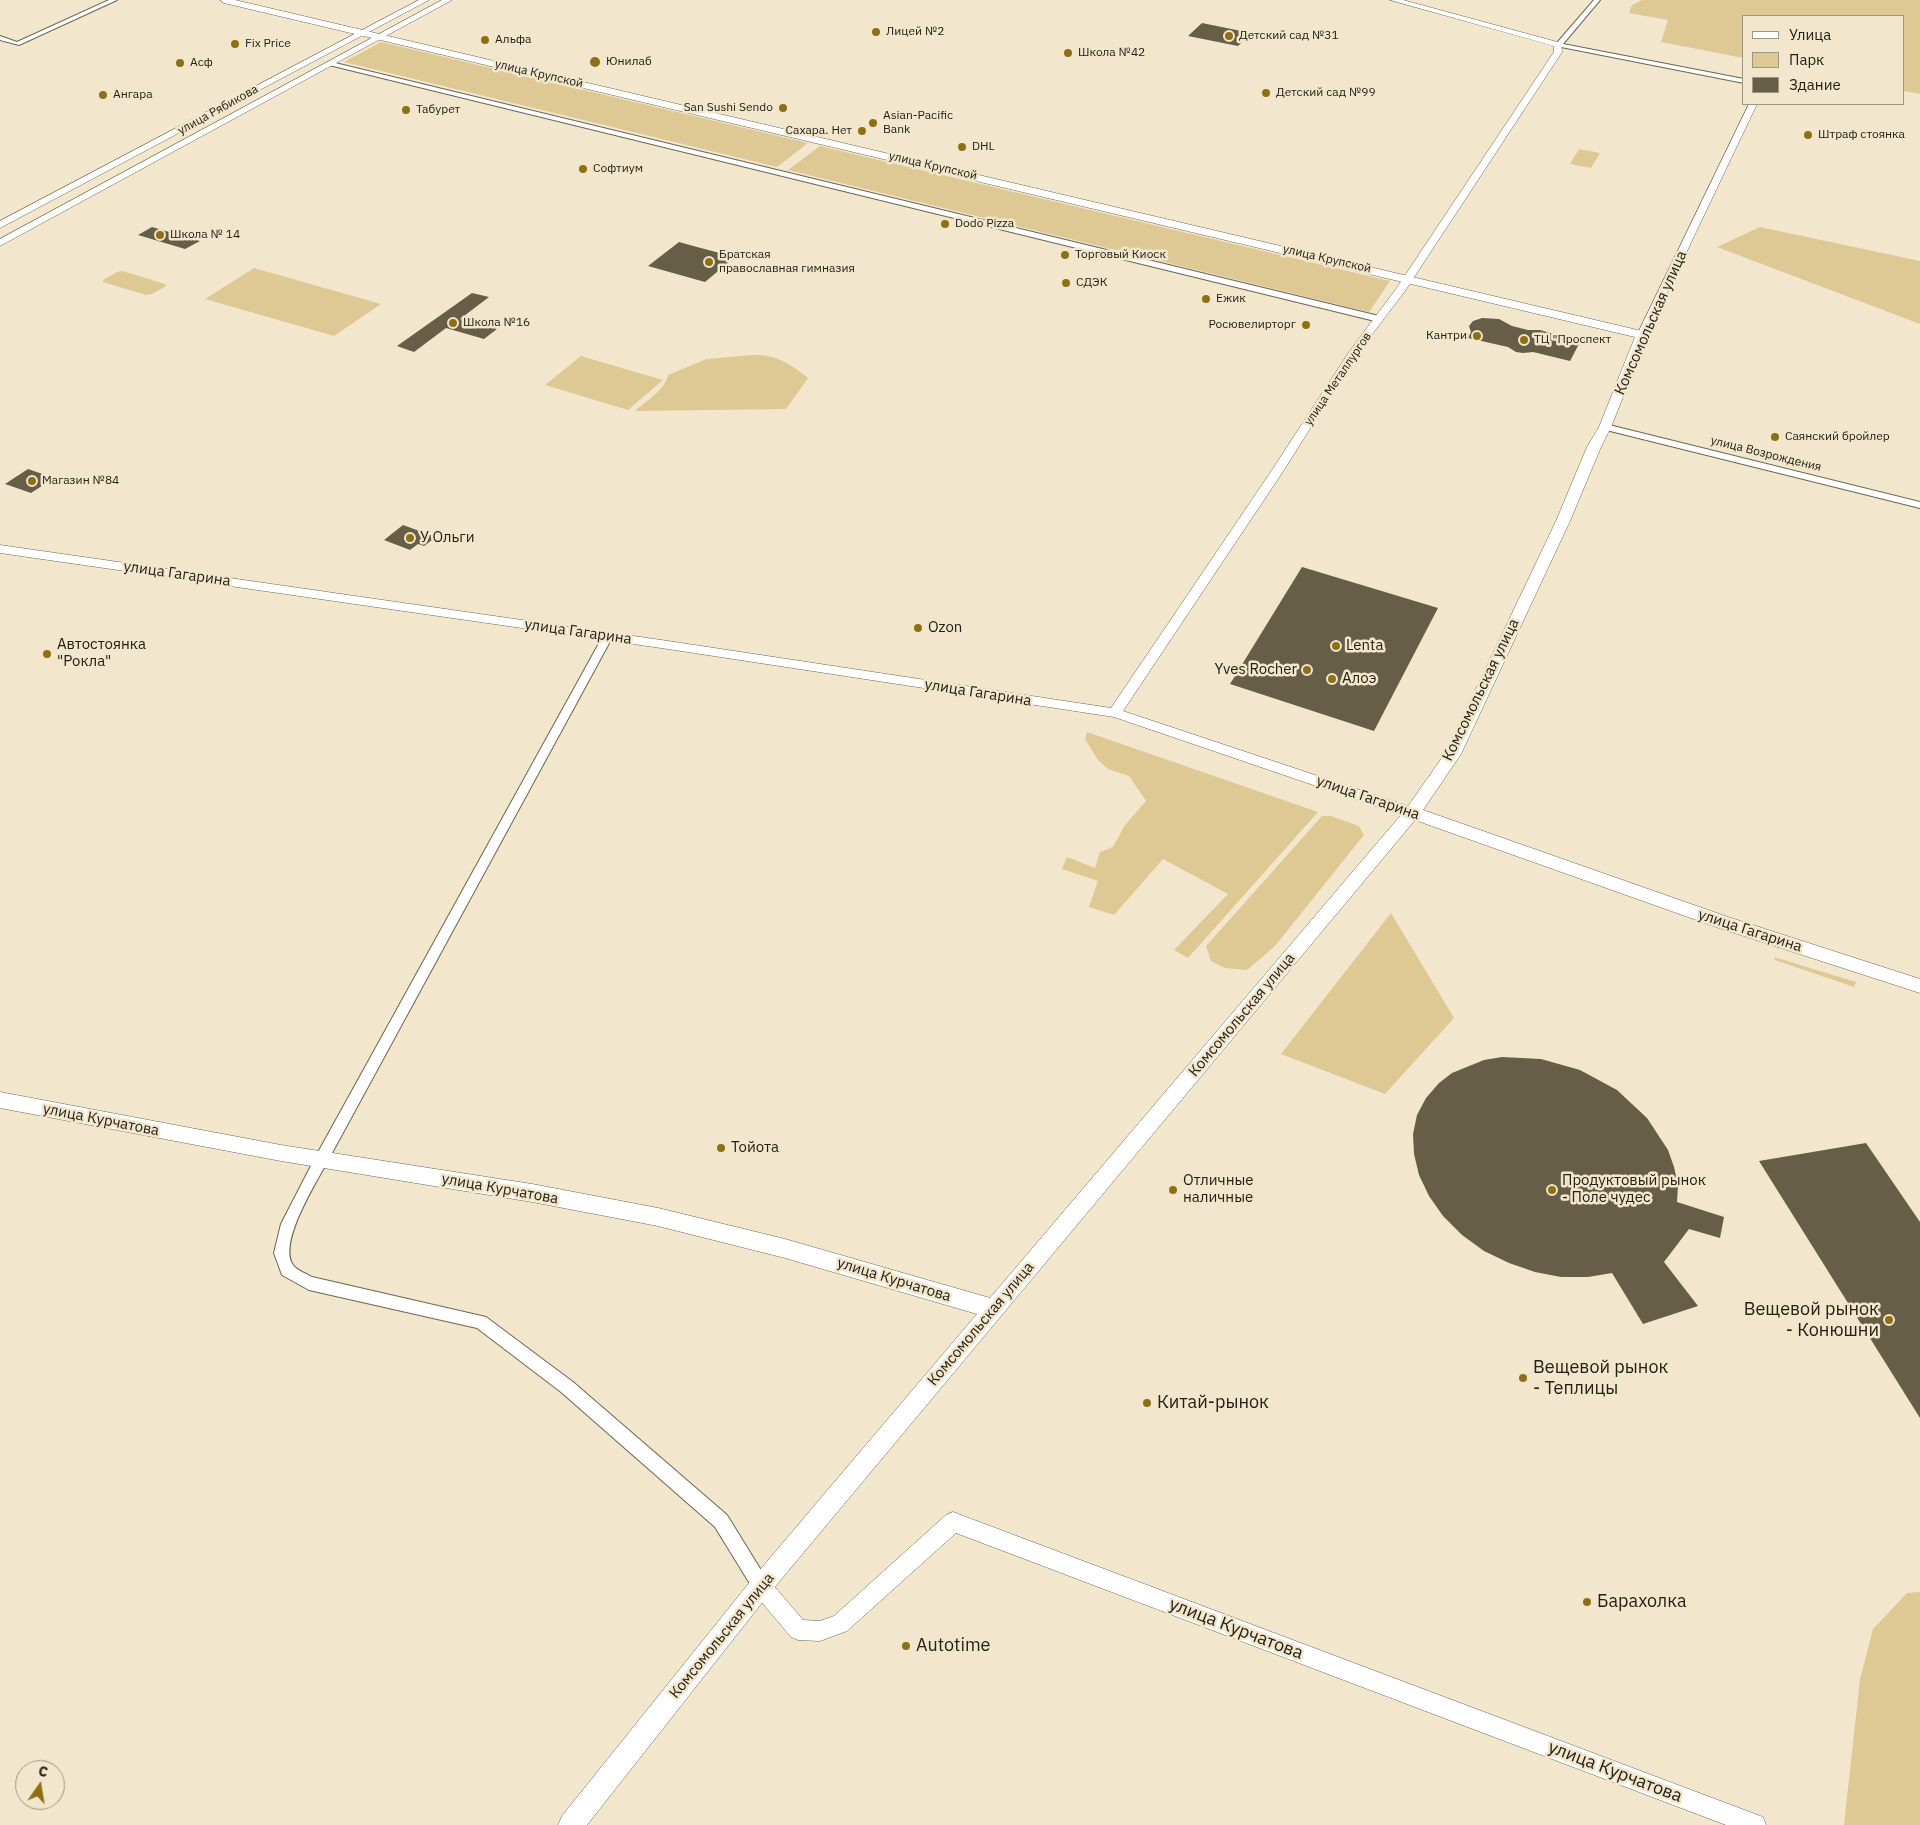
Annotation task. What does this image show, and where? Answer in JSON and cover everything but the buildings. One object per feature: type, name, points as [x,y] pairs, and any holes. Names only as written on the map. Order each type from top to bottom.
[{"type":"main road","name":"улица Крупской","points":[[224,0],[1642,335]]},
{"type":"main road","name":"Комсомольская улица","points":[[571,1825],[761,1586],[1412,813],[1453,754],[1563,521],[1594,447],[1605,427],[1642,335]]},
{"type":"main road","name":"улица Гагарина","points":[[1412,813],[1722,922],[1920,986]]},
{"type":"main road","name":"улица Курчатова","points":[[0,1100],[150,1130],[321,1160],[493,1186],[656,1217],[794,1250],[993,1309]]},
{"type":"street","points":[[0,38],[17,44],[114,0]]},
{"type":"street","name":"улица Рябикова","points":[[0,225],[425,0]]},
{"type":"street","name":"улица Рябикова","points":[[0,243],[448,0]]},
{"type":"street","points":[[1394,0],[1558,45],[1742,81]]},
{"type":"street","points":[[1558,45],[1597,0]]},
{"type":"street","name":"улица Металлургов","points":[[1115,713],[1281,466],[1354,352],[1408,279],[1555,58],[1558,45]]},
{"type":"street","points":[[331,64],[1379,319]]},
{"type":"street","name":"Комсомольская улица","points":[[1642,335],[1753,105]]},
{"type":"street","points":[[90,178],[101,177],[109,180],[110,183]]},
{"type":"street","name":"улица Возрождения","points":[[1605,427],[1920,505]]},
{"type":"street","name":"улица Гагарина","points":[[0,549],[608,636],[1115,713],[1412,813]]},
{"type":"street","points":[[608,636],[321,1160],[288,1224],[281,1253],[286,1270],[309,1283],[481,1322],[567,1387],[721,1521],[761,1586]]},
{"type":"street","name":"улица Курчатова","points":[[761,1586],[798,1630],[820,1631],[840,1624],[953,1522],[1755,1825]]},
{"type":"green space","points":[[1642,0],[1920,0],[1920,94],[1905,91],[1905,15],[1742,15],[1742,58],[1661,42],[1668,20],[1629,13],[1632,5]]},
{"type":"green space","points":[[381,42],[808,143],[777,167],[344,62]]},
{"type":"green space","points":[[820,146],[1390,281],[1369,312],[788,170]]},
{"type":"green space","points":[[1579,149],[1600,153],[1591,168],[1570,164]]},
{"type":"green space","points":[[1760,227],[1920,261],[1920,324],[1717,247]]},
{"type":"green space","points":[[254,268],[381,304],[334,336],[205,299]]},
{"type":"green space","points":[[123,271],[165,284],[166,286],[152,294],[146,295],[103,282],[103,280],[117,272]]},
{"type":"green space","points":[[753,355],[776,358],[795,368],[808,378],[786,409],[635,411],[663,386],[668,375],[707,359]]},
{"type":"green space","points":[[581,356],[663,380],[628,410],[545,385]]},
{"type":"green space","points":[[1087,732],[1318,812],[1188,958],[1174,950],[1228,894],[1163,859],[1114,915],[1089,907],[1098,881],[1062,869],[1067,857],[1095,868],[1100,852],[1113,847],[1125,825],[1146,801],[1129,776],[1108,769],[1098,760],[1085,739]]},
{"type":"green space","points":[[1322,816],[1331,816],[1359,826],[1364,835],[1275,946],[1247,970],[1225,968],[1211,961],[1206,946]]},
{"type":"green space","points":[[1391,913],[1454,1018],[1385,1094],[1281,1054]]},
{"type":"green space","points":[[1774,957],[1856,982],[1854,987],[1775,960]]},
{"type":"green space","points":[[1920,1592],[1920,1825],[1844,1825],[1860,1679],[1873,1629],[1907,1593]]},
{"type":"place","name":"Лицей №2","points":[[876,32]]},
{"type":"place","name":"Детский сад №31","points":[[1229,36]]},
{"type":"place","name":"Альфа","points":[[485,40]]},
{"type":"place","name":"Fix Price","points":[[235,44]]},
{"type":"place","name":"Школа №42","points":[[1068,53]]},
{"type":"place","name":"Юнилаб","points":[[595,62]]},
{"type":"place","name":"Асф","points":[[180,63]]},
{"type":"place","name":"Детский сад №99","points":[[1266,93]]},
{"type":"place","name":"Ангара","points":[[103,95]]},
{"type":"place","name":"San Sushi Sendo","points":[[783,108]]},
{"type":"place","name":"Табурет","points":[[406,110]]},
{"type":"place","name":"Asian-Pacific Bank","points":[[873,123]]},
{"type":"place","name":"Сахара. Нет","points":[[862,131]]},
{"type":"place","name":"Штраф стоянка","points":[[1808,135]]},
{"type":"place","name":"DHL","points":[[962,147]]},
{"type":"place","name":"Софтиум","points":[[583,169]]},
{"type":"place","name":"Dodo Pizza","points":[[945,224]]},
{"type":"place","name":"Школа № 14","points":[[160,235]]},
{"type":"place","name":"Торговый Киоск","points":[[1065,255]]},
{"type":"place","name":"Братская православная гимназия","points":[[709,262]]},
{"type":"place","name":"СДЭК","points":[[1066,283]]},
{"type":"place","name":"Ежик","points":[[1206,299]]},
{"type":"place","name":"Школа №16","points":[[453,323]]},
{"type":"place","name":"Росювелирторг","points":[[1306,325]]},
{"type":"place","name":"Кантри","points":[[1477,336]]},
{"type":"place","name":"ТЦ \"Проспект","points":[[1524,340]]},
{"type":"place","name":"Саянский бройлер","points":[[1775,437]]},
{"type":"place","name":"Магазин №84","points":[[32,481]]},
{"type":"place","name":"У Ольги","points":[[410,538]]},
{"type":"place","name":"Ozon","points":[[918,628]]},
{"type":"place","name":"Lenta","points":[[1336,646]]},
{"type":"place","name":"Автостоянка \"Рокла\"","points":[[47,654]]},
{"type":"place","name":"Yves Rocher","points":[[1307,670]]},
{"type":"place","name":"Алоэ","points":[[1332,679]]},
{"type":"place","name":"Тойота","points":[[721,1148]]},
{"type":"place","name":"Отличные наличные","points":[[1173,1190]]},
{"type":"place","name":"Продуктовый рынок - Поле чудес","points":[[1552,1190]]},
{"type":"place","name":"Вещевой рынок - Конюшни","points":[[1889,1320]]},
{"type":"place","name":"Вещевой рынок - Теплицы","points":[[1523,1378]]},
{"type":"place","name":"Китай-рынок","points":[[1147,1403]]},
{"type":"place","name":"Барахолка","points":[[1587,1602]]},
{"type":"place","name":"Autotime","points":[[906,1646]]}]
